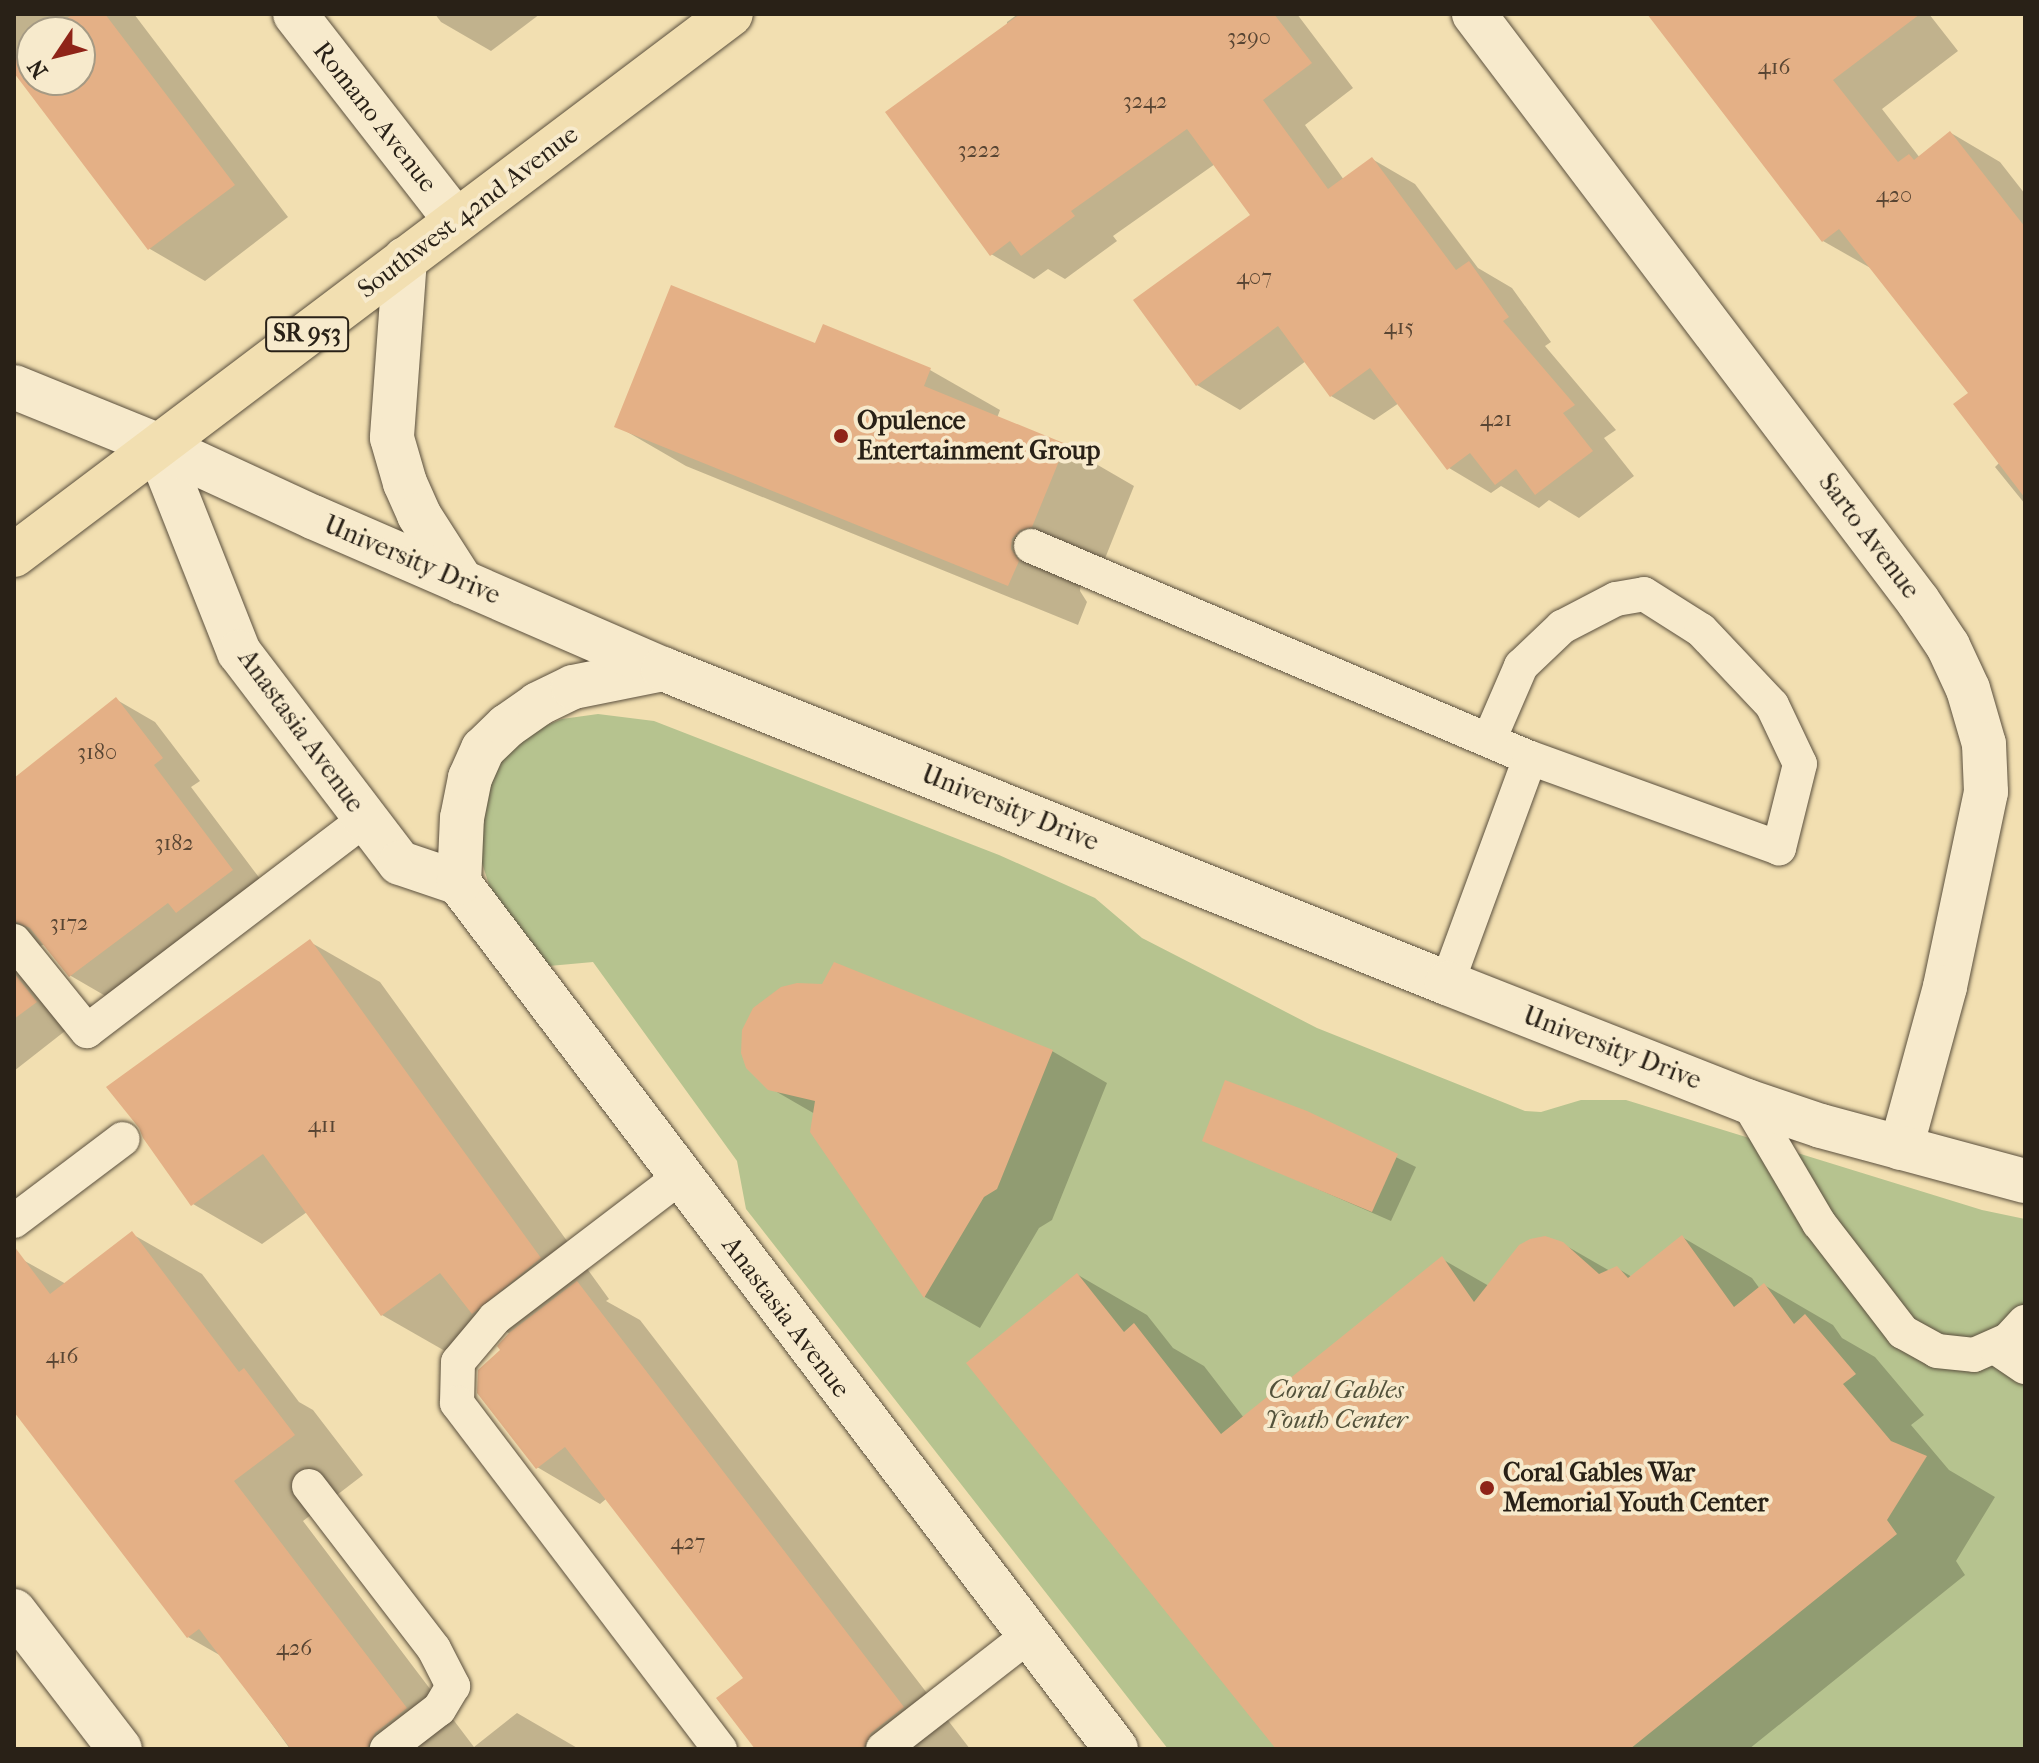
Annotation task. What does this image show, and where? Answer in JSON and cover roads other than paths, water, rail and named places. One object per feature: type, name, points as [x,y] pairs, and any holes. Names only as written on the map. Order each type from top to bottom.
[{"type":"main road","name":"Southwest 42nd Avenue","points":[[14,555],[731,14]]},
{"type":"street","name":"Romano Avenue","points":[[295,14],[456,221]]},
{"type":"street","name":"Sarto Avenue","points":[[1474,14],[1918,601],[1948,646],[1968,689],[1984,744],[1986,792],[1945,987],[1901,1148]]},
{"type":"street","points":[[405,259],[392,438],[405,483],[419,515],[462,582]]},
{"type":"street","name":"University Drive","points":[[14,387],[157,445],[663,669],[1447,983],[1747,1101],[1901,1148],[2025,1181]]},
{"type":"street","name":"Anastasia Avenue","points":[[157,445],[239,652],[400,863],[459,883],[1116,1749]]},
{"type":"street","points":[[459,883],[462,818],[470,778],[483,749],[507,726],[538,704],[573,687],[663,669]]},
{"type":"street","points":[[14,1611],[120,1749]]},
{"type":"lane","points":[[1031,546],[1530,758],[1779,848],[1800,764],[1772,705],[1701,630],[1644,594],[1616,599],[1562,627],[1531,656],[1521,666],[1489,740]]},
{"type":"lane","points":[[1447,983],[1530,758]]},
{"type":"lane","points":[[14,941],[87,1031],[365,819]]},
{"type":"lane","points":[[1747,1101],[1819,1223],[1903,1332],[1937,1351],[1974,1355],[2008,1340],[2025,1322]]},
{"type":"lane","points":[[14,1221],[123,1139]]},
{"type":"lane","points":[[680,1177],[495,1318],[458,1362],[457,1403],[720,1749]]},
{"type":"lane","points":[[1995,1347],[2025,1367]]},
{"type":"lane","points":[[309,1486],[434,1649],[453,1686],[439,1709],[387,1749]]},
{"type":"lane","points":[[883,1749],[1028,1636]]},
{"type":"place","name":"Opulence Entertainment Group","points":[[841,436]]},
{"type":"place","name":"Coral Gables War Memorial Youth Center","points":[[1487,1488]]},
{"type":"park label","name":"Coral Gables Youth Center","points":[[1336,1405]]}]
